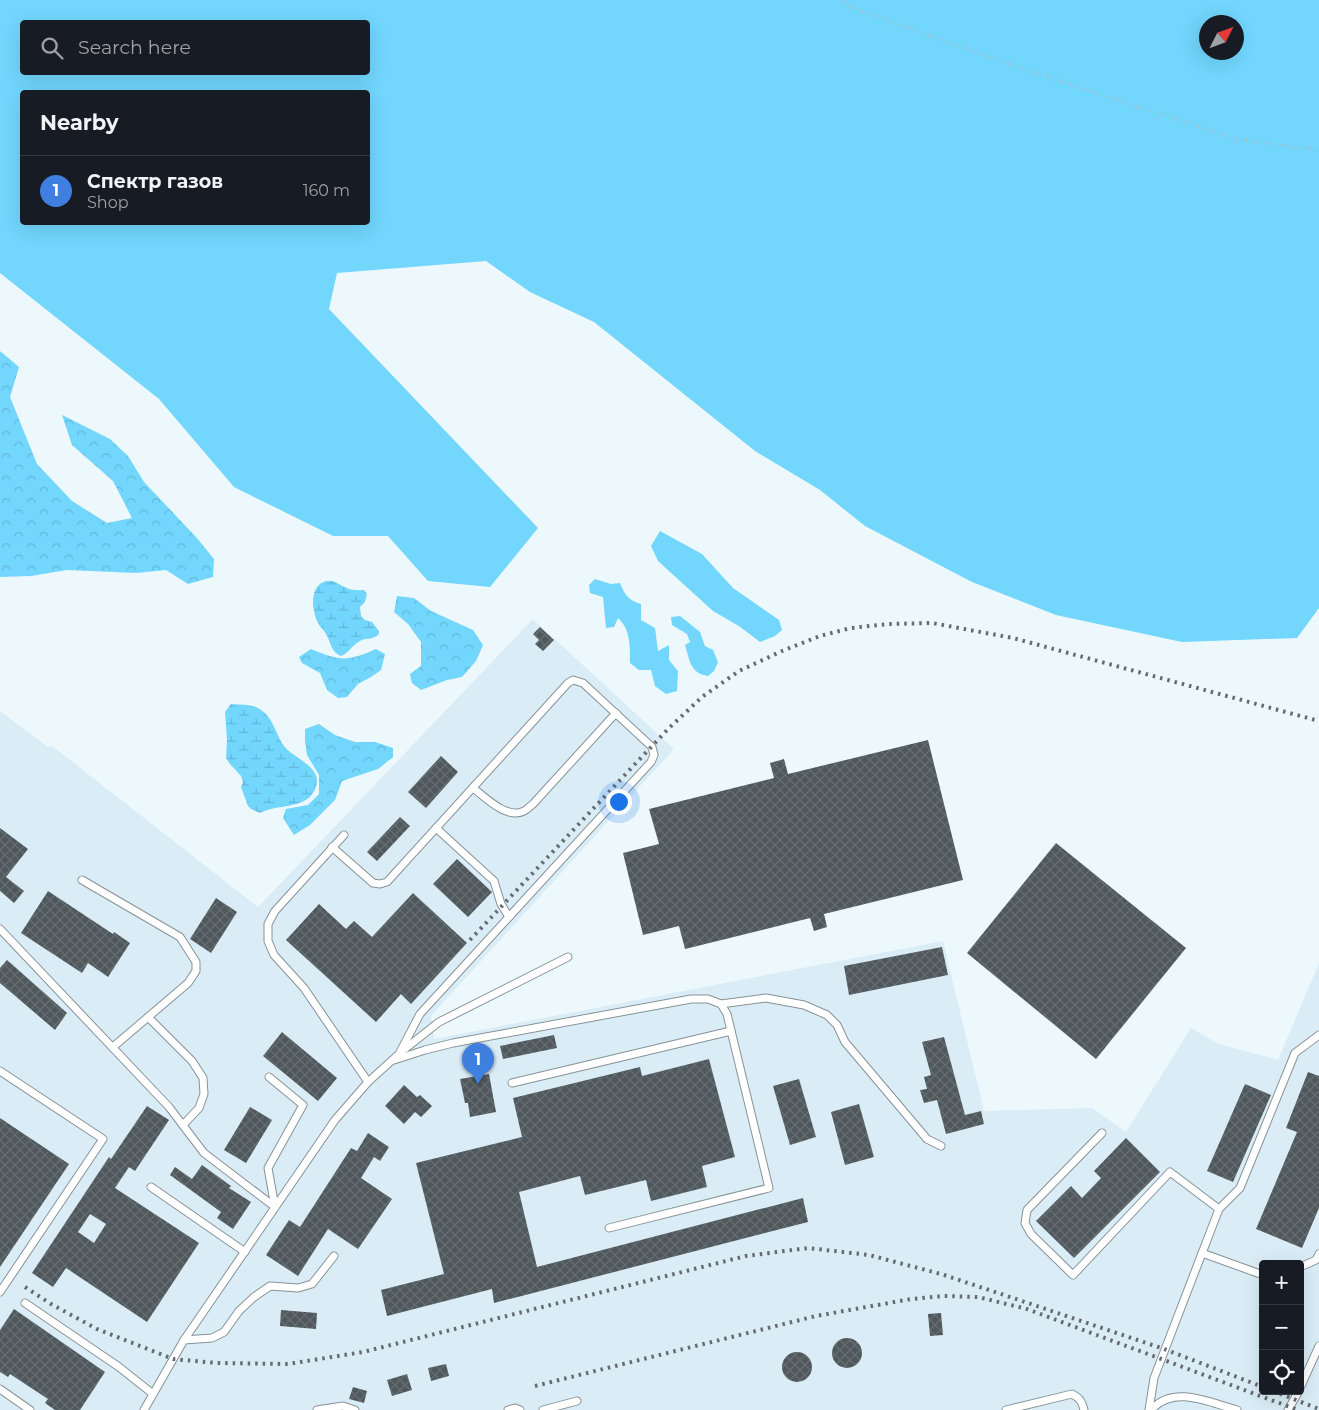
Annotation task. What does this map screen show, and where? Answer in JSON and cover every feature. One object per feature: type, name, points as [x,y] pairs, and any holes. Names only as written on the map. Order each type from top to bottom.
[{"type":"lane","points":[[332,848],[373,883],[387,882],[568,682],[578,680],[583,683],[650,744],[654,755],[652,762],[420,1014],[399,1054]]},
{"type":"lane","points":[[472,788],[510,813],[523,812],[533,804],[616,713]]},
{"type":"lane","points":[[436,828],[494,881],[502,906],[509,917]]},
{"type":"lane","points":[[344,835],[274,911],[268,924],[268,941],[274,955],[304,988],[368,1082]]},
{"type":"lane","points":[[82,880],[180,937],[196,962],[196,971],[188,983],[113,1047]]},
{"type":"lane","points":[[0,929],[169,1107],[204,1153],[275,1207]]},
{"type":"lane","points":[[144,1410],[184,1340],[335,1120],[368,1082],[390,1061],[439,1022],[568,957]]},
{"type":"lane","points":[[390,1061],[453,1043],[691,999],[708,999],[721,1004],[766,998],[804,1005],[827,1015],[837,1025],[845,1042],[927,1139],[941,1146]]},
{"type":"lane","points":[[609,1228],[769,1188],[727,1014],[721,1004]]},
{"type":"lane","points":[[148,1017],[192,1061],[203,1078],[204,1094],[199,1108],[183,1125]]},
{"type":"lane","points":[[512,1083],[731,1031]]},
{"type":"lane","points":[[1150,1410],[1154,1378],[1219,1209],[1240,1188],[1295,1053],[1319,1035]]},
{"type":"lane","points":[[0,1071],[103,1139],[0,1292]]},
{"type":"lane","points":[[269,1077],[303,1105],[268,1168],[275,1207]]},
{"type":"lane","points":[[1102,1133],[1027,1210],[1025,1223],[1031,1234],[1073,1275],[1170,1172],[1219,1209]]},
{"type":"lane","points":[[151,1187],[245,1252]]},
{"type":"lane","points":[[1202,1253],[1259,1274]]},
{"type":"lane","points":[[1304,1265],[1316,1260],[1319,1254]]},
{"type":"lane","points":[[184,1340],[212,1338],[224,1332],[239,1311],[270,1286],[298,1288],[312,1284],[334,1256]]},
{"type":"lane","points":[[24,1303],[119,1367],[153,1394]]},
{"type":"lane","points":[[1304,1381],[1319,1346]]},
{"type":"lane","points":[[0,1389],[30,1410]]},
{"type":"lane","points":[[1006,1410],[1072,1394],[1082,1402],[1084,1410]]},
{"type":"lane","points":[[1288,1410],[1297,1395]]},
{"type":"lane","points":[[1150,1410],[1163,1400],[1179,1396],[1237,1410]]},
{"type":"lane","points":[[543,1410],[577,1401]]},
{"type":"lane","points":[[317,1410],[344,1406],[355,1410]]},
{"type":"lane","points":[[508,1410],[515,1408],[520,1410]]},
{"type":"path","points":[[840,0],[853,8],[1026,70],[1236,139],[1319,150]]},
{"type":"shaded area","points":[[533,619],[674,749],[431,1016],[434,1039],[943,941],[984,1111],[1092,1108],[1126,1132],[1191,1028],[1219,1044],[1278,1060],[1319,963],[1319,1410],[0,1410],[0,711],[48,747],[51,745],[258,907]]},
{"type":"green space","points":[[0,0],[1319,0],[1319,608],[1297,638],[1182,642],[1056,615],[972,582],[865,526],[820,490],[755,451],[594,322],[530,292],[486,261],[337,273],[329,309],[538,528],[490,587],[428,581],[388,536],[333,536],[234,487],[159,399],[0,273]]},
{"type":"green space","points":[[0,351],[19,367],[10,397],[37,464],[72,501],[107,523],[132,518],[113,481],[72,445],[62,415],[110,439],[128,456],[144,482],[214,559],[213,577],[188,584],[166,570],[136,573],[67,570],[31,576],[0,577]]},
{"type":"green space","points":[[660,531],[702,554],[733,588],[779,620],[782,630],[775,636],[760,642],[739,626],[713,611],[658,561],[651,546]]},
{"type":"green space","points":[[595,579],[611,584],[620,583],[633,601],[641,604],[641,620],[655,628],[658,651],[669,645],[669,660],[678,671],[677,691],[666,694],[655,686],[651,670],[639,670],[630,663],[628,633],[618,618],[614,627],[606,628],[603,597],[590,593],[589,585]]},
{"type":"green space","points":[[326,581],[333,581],[350,589],[364,590],[367,594],[365,602],[360,607],[361,616],[365,620],[372,622],[379,631],[379,634],[376,636],[360,641],[341,656],[333,650],[315,616],[314,592]]},
{"type":"green space","points":[[397,596],[414,598],[431,611],[473,630],[483,645],[476,661],[462,677],[447,680],[421,690],[412,683],[410,674],[421,666],[421,642],[408,624],[394,612]]},
{"type":"green space","points":[[680,616],[700,632],[705,646],[713,650],[718,662],[714,671],[708,676],[694,669],[685,645],[690,642],[687,634],[672,625],[671,617]]},
{"type":"green space","points":[[311,649],[337,658],[350,658],[376,649],[385,654],[381,670],[358,684],[347,697],[338,698],[327,690],[320,673],[302,663],[299,657]]},
{"type":"green space","points":[[231,704],[252,706],[267,715],[288,751],[308,765],[313,771],[317,784],[309,798],[303,802],[260,813],[248,806],[241,787],[243,782],[241,776],[226,758],[225,712]]},
{"type":"green space","points":[[319,724],[335,735],[355,742],[375,742],[393,748],[393,757],[378,769],[342,781],[335,800],[310,825],[294,835],[283,818],[286,809],[308,805],[319,794],[319,775],[307,755],[305,729]]},
{"type":"building","points":[[540,627],[554,640],[543,651],[535,644],[539,640],[533,634]]},
{"type":"building","points":[[928,740],[963,880],[824,914],[827,927],[814,931],[810,918],[685,949],[679,926],[643,935],[623,853],[659,844],[649,809],[774,778],[770,763],[784,759],[788,774]]},
{"type":"building","points":[[441,756],[458,772],[426,808],[408,792]]},
{"type":"building","points":[[400,817],[410,826],[377,861],[367,852]]},
{"type":"building","points":[[0,828],[28,849],[6,877],[24,891],[14,903],[0,891]]},
{"type":"building","points":[[1056,843],[1186,948],[1096,1059],[967,953]]},
{"type":"building","points":[[457,859],[492,892],[468,917],[433,884]]},
{"type":"building","points":[[48,891],[113,934],[114,932],[130,943],[108,977],[88,963],[82,973],[21,933]]},
{"type":"building","points":[[413,893],[467,943],[411,1004],[401,994],[376,1022],[286,940],[319,904],[346,929],[354,921],[372,937]]},
{"type":"building","points":[[216,898],[237,912],[211,953],[190,939]]},
{"type":"building","points":[[942,947],[948,975],[849,995],[844,966]]},
{"type":"building","points":[[7,960],[67,1013],[55,1030],[0,983],[0,968]]},
{"type":"building","points":[[282,1032],[337,1078],[318,1101],[263,1056]]},
{"type":"building","points":[[554,1035],[557,1048],[503,1059],[500,1046]]},
{"type":"building","points":[[944,1037],[965,1115],[981,1111],[984,1124],[946,1134],[937,1100],[924,1103],[920,1090],[927,1089],[924,1077],[931,1075],[922,1042]]},
{"type":"building","points":[[709,1059],[735,1157],[702,1166],[707,1187],[651,1201],[646,1180],[585,1195],[580,1176],[519,1192],[537,1267],[803,1198],[808,1222],[494,1303],[492,1289],[387,1316],[381,1290],[444,1274],[416,1163],[522,1137],[513,1098],[640,1067],[642,1076]]},
{"type":"building","points":[[1308,1072],[1319,1076],[1319,1208],[1302,1248],[1256,1229],[1297,1132],[1286,1128]]},
{"type":"building","points":[[489,1074],[496,1112],[470,1117],[468,1103],[465,1103],[460,1079]]},
{"type":"building","points":[[799,1079],[816,1137],[790,1145],[773,1086]]},
{"type":"building","points":[[1245,1084],[1271,1095],[1233,1182],[1207,1171]]},
{"type":"building","points":[[404,1085],[417,1097],[420,1095],[432,1106],[421,1117],[415,1112],[404,1124],[385,1106]]},
{"type":"building","points":[[859,1104],[874,1157],[845,1165],[831,1112]]},
{"type":"building","points":[[147,1106],[169,1120],[135,1171],[129,1167],[115,1188],[199,1243],[147,1322],[66,1268],[53,1287],[32,1273],[109,1157],[111,1159]],"holes":[[[90,1214],[106,1224],[94,1243],[78,1232]]]},
{"type":"building","points":[[250,1107],[272,1120],[246,1163],[224,1150]]},
{"type":"building","points":[[0,1118],[69,1164],[0,1267]]},
{"type":"building","points":[[368,1133],[389,1147],[380,1161],[374,1157],[361,1178],[392,1199],[358,1249],[328,1229],[298,1276],[266,1255],[289,1220],[300,1227],[351,1148],[357,1151]]},
{"type":"building","points":[[1126,1138],[1160,1172],[1074,1258],[1036,1221],[1071,1186],[1082,1198],[1101,1178],[1094,1171]]},
{"type":"building","points":[[202,1165],[231,1186],[229,1188],[251,1202],[233,1229],[217,1218],[221,1212],[170,1175],[175,1167],[192,1179]]},
{"type":"building","points":[[14,1309],[105,1372],[80,1410],[55,1410],[45,1403],[48,1399],[10,1374],[8,1377],[0,1372],[0,1330]]},
{"type":"building","points":[[281,1310],[317,1313],[316,1329],[280,1326]]},
{"type":"building","points":[[941,1313],[943,1335],[930,1336],[928,1314]]},
{"type":"building","points":[[847,1338],[858,1342],[862,1353],[858,1364],[847,1368],[836,1364],[832,1353],[836,1342]]},
{"type":"building","points":[[797,1352],[808,1356],[812,1367],[808,1378],[797,1382],[786,1378],[782,1367],[786,1356]]},
{"type":"building","points":[[446,1364],[449,1376],[431,1381],[428,1368]]},
{"type":"building","points":[[407,1374],[412,1390],[392,1396],[387,1380]]},
{"type":"building","points":[[353,1387],[367,1391],[364,1403],[349,1399]]},
{"type":"railway","points":[[470,940],[668,729],[702,697],[739,671],[782,651],[820,636],[851,628],[889,624],[932,623],[1013,638],[1319,721]]},
{"type":"railway","points":[[25,1287],[51,1304],[97,1329],[173,1359],[217,1363],[288,1364],[363,1352],[746,1256],[808,1248],[869,1255],[941,1274],[1164,1349],[1259,1385]]},
{"type":"railway","points":[[535,1386],[816,1316],[911,1299],[944,1296],[978,1297],[1027,1309],[1298,1410]]},
{"type":"railway","points":[[1283,1395],[1319,1409]]},
{"type":"place","name":"Спектр газов","points":[[478,1084]]}]
